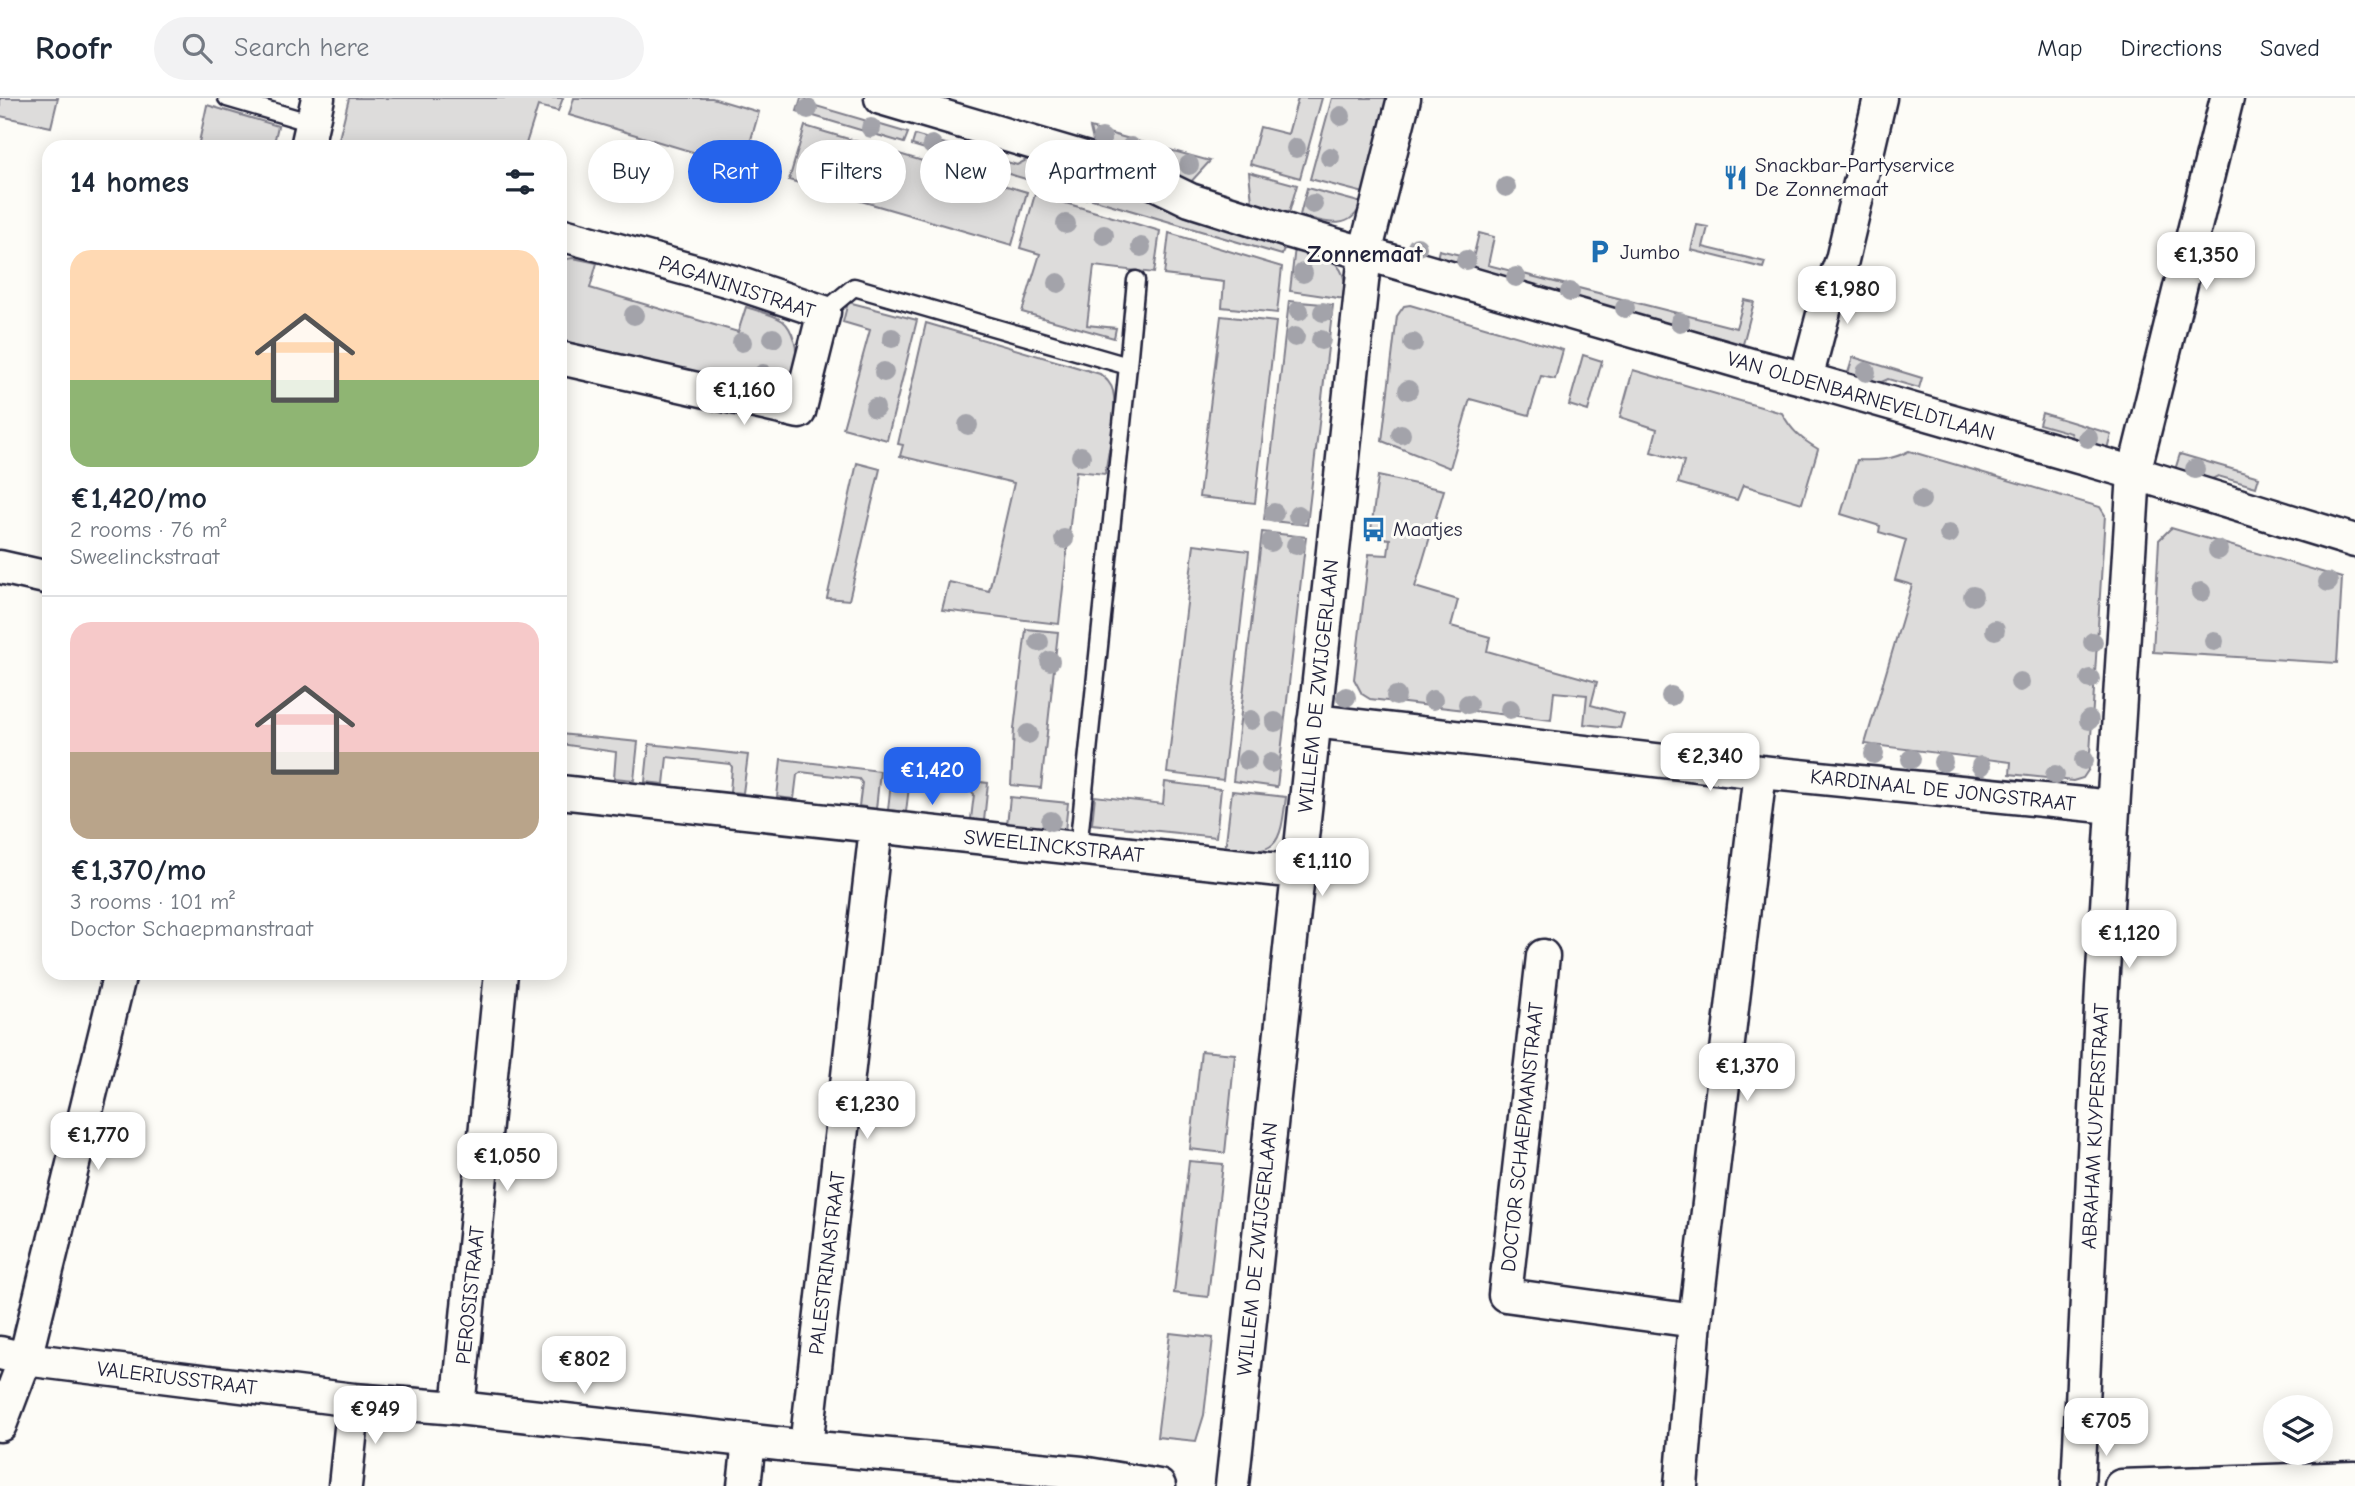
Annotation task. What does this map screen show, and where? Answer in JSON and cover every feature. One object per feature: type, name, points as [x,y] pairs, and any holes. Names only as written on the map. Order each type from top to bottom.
[{"type":"street","name":"VAN OLDENBARNEVELDTLAAN","points":[[881,98],[1132,172],[1190,200],[1365,254],[2134,473],[2355,541]]},
{"type":"street","name":"WILLEM DE ZWIJGERLAAN","points":[[1232,1486],[1365,254],[1404,98]]},
{"type":"street","points":[[1806,379],[1826,303],[1842,260],[1880,98]]},
{"type":"street","name":"ABRAHAM KUYPERSTRAAT","points":[[2078,1486],[2093,1154],[2134,473],[2227,98]]},
{"type":"street","name":"PAGANINISTRAAT","points":[[567,236],[737,284],[824,312],[799,412],[567,360]]},
{"type":"street","points":[[0,567],[42,576]]},
{"type":"street","name":"KARDINAAL DE JONGSTRAAT","points":[[1314,720],[1760,772],[2113,807]]},
{"type":"street","points":[[1681,1486],[1695,1321],[1760,772]]},
{"type":"street","name":"SWEELINCKSTRAAT","points":[[567,793],[1298,872]]},
{"type":"street","name":"PALESTRINASTRAAT","points":[[806,1447],[876,828]]},
{"type":"street","name":"DOCTOR SCHAEPMANSTRAAT","points":[[1543,956],[1505,1295],[1695,1321]]},
{"type":"street","points":[[0,1425],[12,1356],[118,980]]},
{"type":"street","name":"PEROSISTRAAT","points":[[458,1408],[499,980]]},
{"type":"street","name":"VALERIUSSTRAAT","points":[[12,1356],[354,1400],[458,1408],[806,1447],[1082,1473],[1159,1486]]},
{"type":"street","points":[[345,1486],[354,1400]]},
{"type":"street","points":[[744,1486],[749,1441]]},
{"type":"street","points":[[2121,1486],[2355,1478]]},
{"type":"lane","points":[[227,98],[312,123]]},
{"type":"lane","points":[[1078,849],[1136,280]]},
{"type":"lane","points":[[824,312],[854,287],[1128,366]]},
{"type":"shaded area","points":[[0,98],[58,98],[51,127],[0,116]]},
{"type":"shaded area","points":[[349,98],[563,98],[558,111],[538,106],[527,140],[339,140]]},
{"type":"shaded area","points":[[574,98],[712,98],[759,112],[751,140],[688,140],[688,151],[674,146],[674,140],[653,140],[569,115]]},
{"type":"shaded area","points":[[801,98],[806,98],[809,104],[908,133],[905,140],[894,140],[797,111]]},
{"type":"shaded area","points":[[1298,98],[1322,98],[1300,178],[1250,164],[1260,127],[1288,134]]},
{"type":"shaded area","points":[[1332,98],[1387,98],[1364,193],[1310,179]]},
{"type":"shaded area","points":[[207,105],[278,126],[275,140],[200,140]]},
{"type":"shaded area","points":[[805,126],[852,140],[801,140]]},
{"type":"shaded area","points":[[1090,128],[1134,140],[1093,140]]},
{"type":"shaded area","points":[[915,135],[932,140],[920,140],[920,147],[912,145]]},
{"type":"shaded area","points":[[1180,153],[1210,161],[1189,184],[1180,179]]},
{"type":"shaded area","points":[[796,156],[796,182],[789,180]]},
{"type":"shaded area","points":[[906,156],[920,160],[920,203],[1011,203],[1011,187],[1025,191],[1012,245],[868,203],[906,203]]},
{"type":"shaded area","points":[[1025,161],[1025,179],[1011,175],[1011,163],[1017,165]]},
{"type":"shaded area","points":[[1249,172],[1297,185],[1289,213],[1252,202]]},
{"type":"shaded area","points":[[1307,188],[1362,203],[1351,219],[1336,223],[1318,220],[1300,215]]},
{"type":"shaded area","points":[[1032,203],[1065,203],[1160,231],[1154,273],[1094,266],[1087,325],[1116,328],[1114,338],[1022,312],[1040,254],[1020,248]]},
{"type":"shaded area","points":[[1106,203],[1160,203],[1190,217],[1285,245],[1282,255]]},
{"type":"shaded area","points":[[1697,225],[1708,227],[1703,247],[1765,262],[1763,268],[1691,250]]},
{"type":"shaded area","points":[[1169,233],[1282,267],[1277,313],[1222,307],[1224,282],[1164,275]]},
{"type":"shaded area","points":[[1479,233],[1494,237],[1488,265],[1736,328],[1744,300],[1754,302],[1742,348],[1437,258],[1439,250],[1473,258]]},
{"type":"shaded area","points":[[1295,247],[1334,262],[1343,276],[1345,299],[1290,291]]},
{"type":"shaded area","points":[[567,259],[597,263],[590,288],[738,332],[746,307],[775,316],[789,327],[796,349],[791,372],[780,383],[765,391],[567,349]]},
{"type":"shaded area","points":[[1289,301],[1333,305],[1307,525],[1264,520]]},
{"type":"shaded area","points":[[848,302],[917,320],[887,440],[843,428],[870,330],[843,322]]},
{"type":"shaded area","points":[[1410,305],[1563,350],[1555,379],[1541,376],[1529,415],[1470,399],[1450,468],[1382,441],[1397,316],[1404,306]]},
{"type":"shaded area","points":[[1221,316],[1276,322],[1255,503],[1199,497]]},
{"type":"shaded area","points":[[926,323],[1100,374],[1112,388],[1113,420],[1105,474],[1076,471],[1059,624],[942,610],[949,582],[989,591],[1014,483],[900,456],[903,445],[898,444]]},
{"type":"shaded area","points":[[1583,355],[1602,361],[1588,411],[1569,405]]},
{"type":"shaded area","points":[[1853,357],[1922,378],[1919,388],[1888,379],[1875,385],[1855,379],[1848,373]]},
{"type":"shaded area","points":[[1633,370],[1782,413],[1797,434],[1818,449],[1802,503],[1743,485],[1737,500],[1678,483],[1684,461],[1651,452],[1657,429],[1620,417]]},
{"type":"shaded area","points":[[2042,413],[2111,434],[2107,449],[2095,450],[2075,444],[2071,433],[2039,424]]},
{"type":"shaded area","points":[[1909,451],[2100,507],[2105,515],[2089,769],[2083,778],[2073,781],[2010,774],[2011,762],[1865,744],[1912,585],[1895,580],[1906,540],[1879,532],[1880,526],[1841,514],[1857,460],[1884,459]]},
{"type":"shaded area","points":[[2180,454],[2259,477],[2256,487],[2218,476],[2206,482],[2175,470]]},
{"type":"shaded area","points":[[857,463],[880,469],[849,600],[827,598]]},
{"type":"shaded area","points":[[1378,476],[1444,490],[1415,587],[1458,600],[1451,626],[1490,637],[1487,651],[1597,682],[1591,705],[1624,714],[1620,728],[1584,724],[1587,695],[1554,692],[1551,720],[1370,699],[1362,694],[1354,679],[1369,554],[1388,555],[1390,539],[1380,538],[1380,532],[1371,530]]},
{"type":"shaded area","points":[[2171,528],[2342,578],[2337,663],[2153,652],[2159,540]]},
{"type":"shaded area","points":[[1262,532],[1306,537],[1277,787],[1233,781]]},
{"type":"shaded area","points":[[1194,544],[1249,551],[1223,780],[1167,773]]},
{"type":"shaded area","points":[[1026,629],[1058,632],[1041,788],[1011,785],[1014,729]]},
{"type":"shaded area","points":[[567,735],[638,742],[634,780],[614,778],[616,752],[567,745]]},
{"type":"shaded area","points":[[649,744],[748,755],[743,793],[730,792],[730,764],[667,757],[664,784],[645,782]]},
{"type":"shaded area","points":[[781,759],[880,771],[876,809],[859,806],[862,783],[859,779],[801,772],[797,775],[794,799],[777,797]]},
{"type":"shaded area","points":[[892,772],[988,783],[984,821],[971,819],[974,794],[971,791],[912,784],[909,787],[906,812],[888,810]]},
{"type":"shaded area","points":[[1165,782],[1221,789],[1216,837],[1092,824],[1095,796],[1163,804]]},
{"type":"shaded area","points":[[1232,791],[1286,797],[1278,837],[1266,849],[1225,850]]},
{"type":"shaded area","points":[[1010,797],[1068,803],[1065,831],[1007,825]]},
{"type":"shaded area","points":[[1201,1051],[1235,1054],[1225,1153],[1190,1149]]},
{"type":"shaded area","points":[[1189,1161],[1223,1164],[1208,1297],[1174,1293]]},
{"type":"shaded area","points":[[1170,1333],[1213,1338],[1204,1415],[1196,1441],[1157,1437]]},
{"type":"place","name":"Snackbar-Partyservice De Zonnemaat","points":[[1735,177]]},
{"type":"place","name":"Jumbo","points":[[1600,252]]},
{"type":"place","name":"Maatjes","points":[[1373,529]]},
{"type":"district","name":"Zonnemaat","points":[[1365,254]]}]
